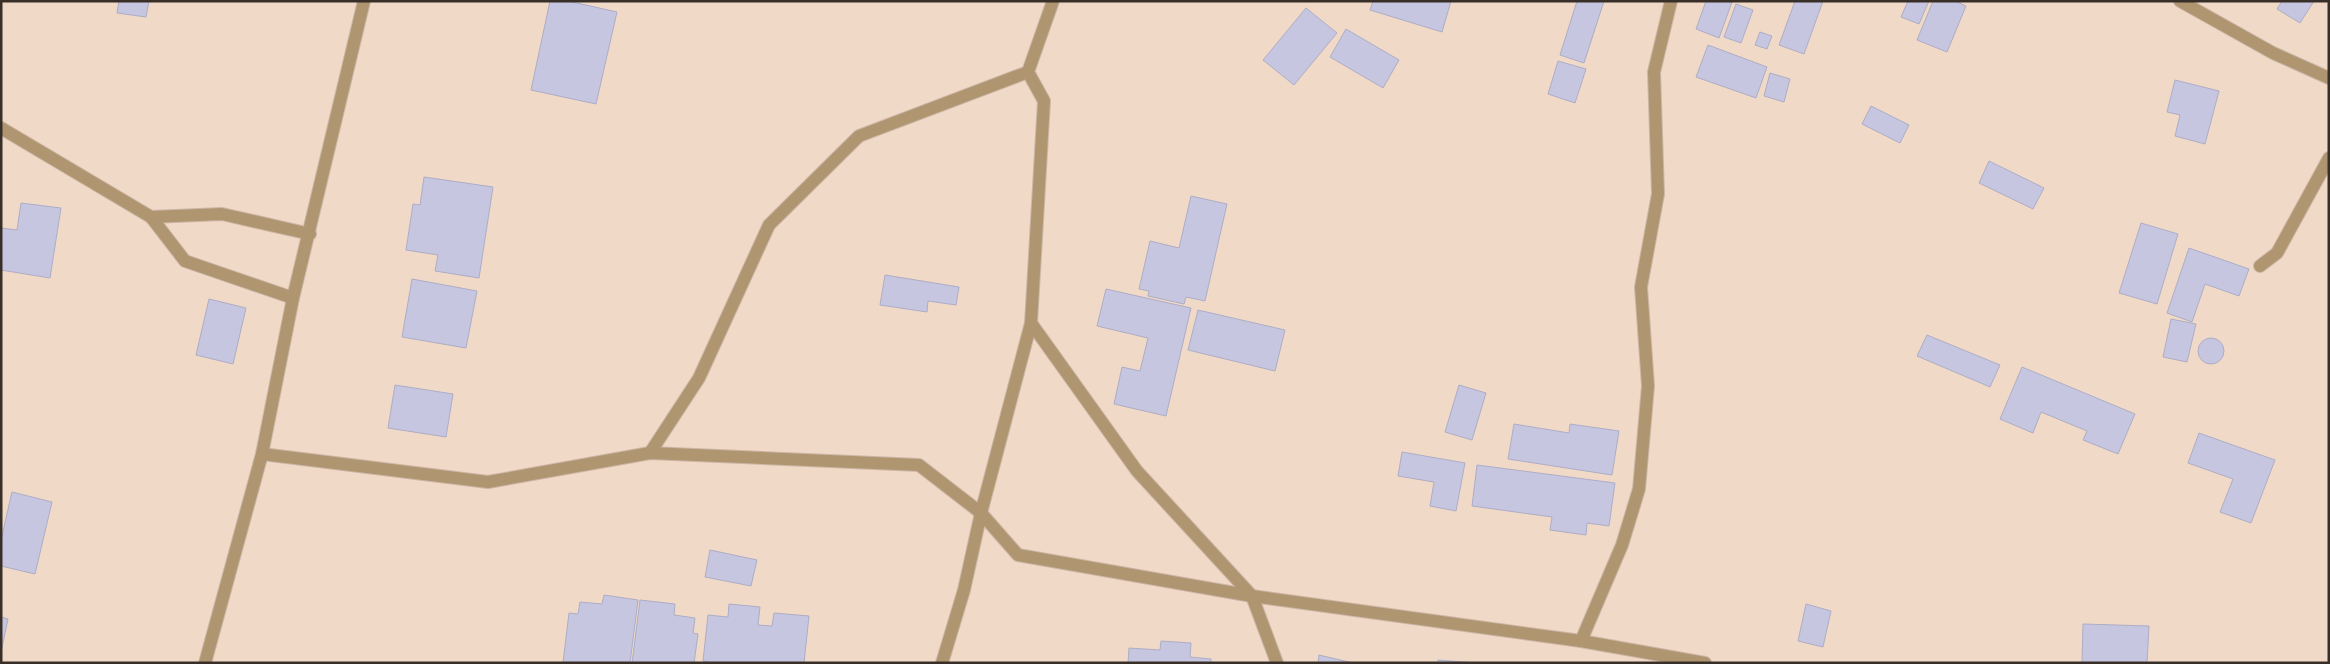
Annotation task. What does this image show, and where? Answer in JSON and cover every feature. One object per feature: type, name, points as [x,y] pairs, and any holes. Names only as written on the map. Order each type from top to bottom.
[{"type":"street","points":[[205,663],[262,454],[294,298],[364,1]]},
{"type":"street","points":[[942,663],[964,590],[981,513],[1032,323],[1044,101],[1028,72],[1053,1]]},
{"type":"street","points":[[1581,641],[1622,545],[1639,489],[1648,386],[1641,287],[1658,194],[1654,72],[1672,1]]},
{"type":"street","points":[[2180,1],[2273,53],[2329,78]]},
{"type":"street","points":[[650,453],[699,378],[769,225],[858,136],[1028,72]]},
{"type":"street","points":[[1,128],[151,217],[185,261],[294,298]]},
{"type":"street","points":[[2260,266],[2278,254],[2329,158]]},
{"type":"street","points":[[151,217],[222,214],[310,234]]},
{"type":"street","points":[[1032,323],[1137,471],[1252,596],[1277,663]]},
{"type":"street","points":[[262,454],[488,482],[650,453],[920,465],[981,513],[1018,555],[1252,596],[1581,641],[1705,663]]},
{"type":"building","points":[[119,1],[149,1],[146,17],[117,13]]},
{"type":"building","points":[[550,1],[568,1],[617,12],[596,104],[531,90]]},
{"type":"building","points":[[1373,1],[1451,1],[1442,32],[1370,10]]},
{"type":"building","points":[[1577,1],[1604,1],[1584,63],[1560,55]]},
{"type":"building","points":[[1706,1],[1732,2],[1719,38],[1696,29]]},
{"type":"building","points":[[1795,1],[1823,1],[1804,54],[1779,45]]},
{"type":"building","points":[[1908,1],[1929,1],[1919,24],[1901,17]]},
{"type":"building","points":[[1933,1],[1955,1],[1966,6],[1947,52],[1917,40]]},
{"type":"building","points":[[2282,1],[2314,1],[2300,23],[2277,9]]},
{"type":"building","points":[[1736,4],[1753,10],[1741,43],[1724,37]]},
{"type":"building","points":[[1306,8],[1337,33],[1294,85],[1263,60]]},
{"type":"building","points":[[1346,29],[1399,60],[1383,88],[1330,57]]},
{"type":"building","points":[[1760,32],[1772,36],[1767,49],[1755,45]]},
{"type":"building","points":[[1708,45],[1767,67],[1756,98],[1696,77]]},
{"type":"building","points":[[1558,61],[1586,69],[1575,103],[1548,94]]},
{"type":"building","points":[[1770,73],[1790,79],[1784,102],[1764,96]]},
{"type":"building","points":[[2175,80],[2219,91],[2205,144],[2175,136],[2180,115],[2167,112]]},
{"type":"building","points":[[1871,106],[1909,125],[1900,143],[1862,124]]},
{"type":"building","points":[[1989,161],[2044,188],[2033,209],[1979,183]]},
{"type":"building","points":[[424,177],[493,187],[479,278],[435,271],[438,255],[406,250],[413,204],[420,205]]},
{"type":"building","points":[[1191,196],[1227,204],[1205,301],[1186,297],[1184,304],[1148,296],[1149,291],[1139,289],[1150,241],[1179,248]]},
{"type":"building","points":[[21,203],[61,208],[50,278],[1,270],[1,228],[17,230]]},
{"type":"building","points":[[2141,223],[2178,234],[2157,304],[2119,293]]},
{"type":"building","points":[[2189,248],[2249,269],[2239,296],[2205,284],[2192,322],[2167,313]]},
{"type":"building","points":[[885,275],[959,287],[956,305],[928,301],[927,312],[880,305]]},
{"type":"building","points":[[412,279],[477,291],[466,348],[402,337]]},
{"type":"building","points":[[1106,289],[1191,308],[1166,416],[1114,404],[1122,367],[1140,371],[1148,338],[1097,326]]},
{"type":"building","points":[[209,299],[246,308],[233,364],[196,355]]},
{"type":"building","points":[[1198,310],[1285,330],[1275,371],[1188,350]]},
{"type":"building","points":[[2171,319],[2196,324],[2187,362],[2163,357]]},
{"type":"building","points":[[1927,335],[2000,365],[1990,387],[1917,356]]},
{"type":"building","points":[[2211,338],[2221,341],[2224,351],[2221,361],[2211,364],[2201,361],[2198,351],[2201,341]]},
{"type":"building","points":[[2022,367],[2135,414],[2118,454],[2083,440],[2087,431],[2041,412],[2033,433],[2000,419]]},
{"type":"building","points":[[395,385],[453,394],[446,437],[388,428]]},
{"type":"building","points":[[1459,385],[1486,393],[1472,440],[1445,432]]},
{"type":"building","points":[[1514,424],[1569,433],[1570,424],[1619,431],[1612,475],[1508,459]]},
{"type":"building","points":[[2199,433],[2275,460],[2251,523],[2220,512],[2233,479],[2188,463]]},
{"type":"building","points":[[1402,452],[1465,463],[1456,511],[1430,506],[1434,482],[1398,476]]},
{"type":"building","points":[[1477,465],[1615,483],[1609,526],[1587,523],[1586,535],[1550,530],[1552,517],[1472,506]]},
{"type":"building","points":[[12,492],[52,502],[35,574],[1,566],[1,540]]},
{"type":"building","points":[[710,550],[757,560],[751,586],[705,577]]},
{"type":"building","points":[[604,595],[638,600],[630,663],[563,663],[569,613],[578,614],[580,602],[602,604]]},
{"type":"building","points":[[640,600],[675,604],[674,615],[695,618],[693,633],[698,634],[694,663],[632,663]]},
{"type":"building","points":[[729,604],[760,607],[758,625],[772,626],[774,613],[809,616],[804,663],[712,663],[703,661],[708,615],[728,617]]},
{"type":"building","points":[[1806,604],[1831,611],[1823,647],[1798,641]]},
{"type":"building","points":[[1,617],[8,619],[1,652]]},
{"type":"building","points":[[2083,624],[2149,626],[2147,663],[2082,663]]},
{"type":"building","points":[[1161,641],[1191,643],[1190,657],[1211,659],[1211,663],[1128,663],[1129,648],[1160,650]]},
{"type":"building","points":[[1319,655],[1353,663],[1318,663]]},
{"type":"building","points":[[1438,660],[1476,663],[1438,663]]}]
